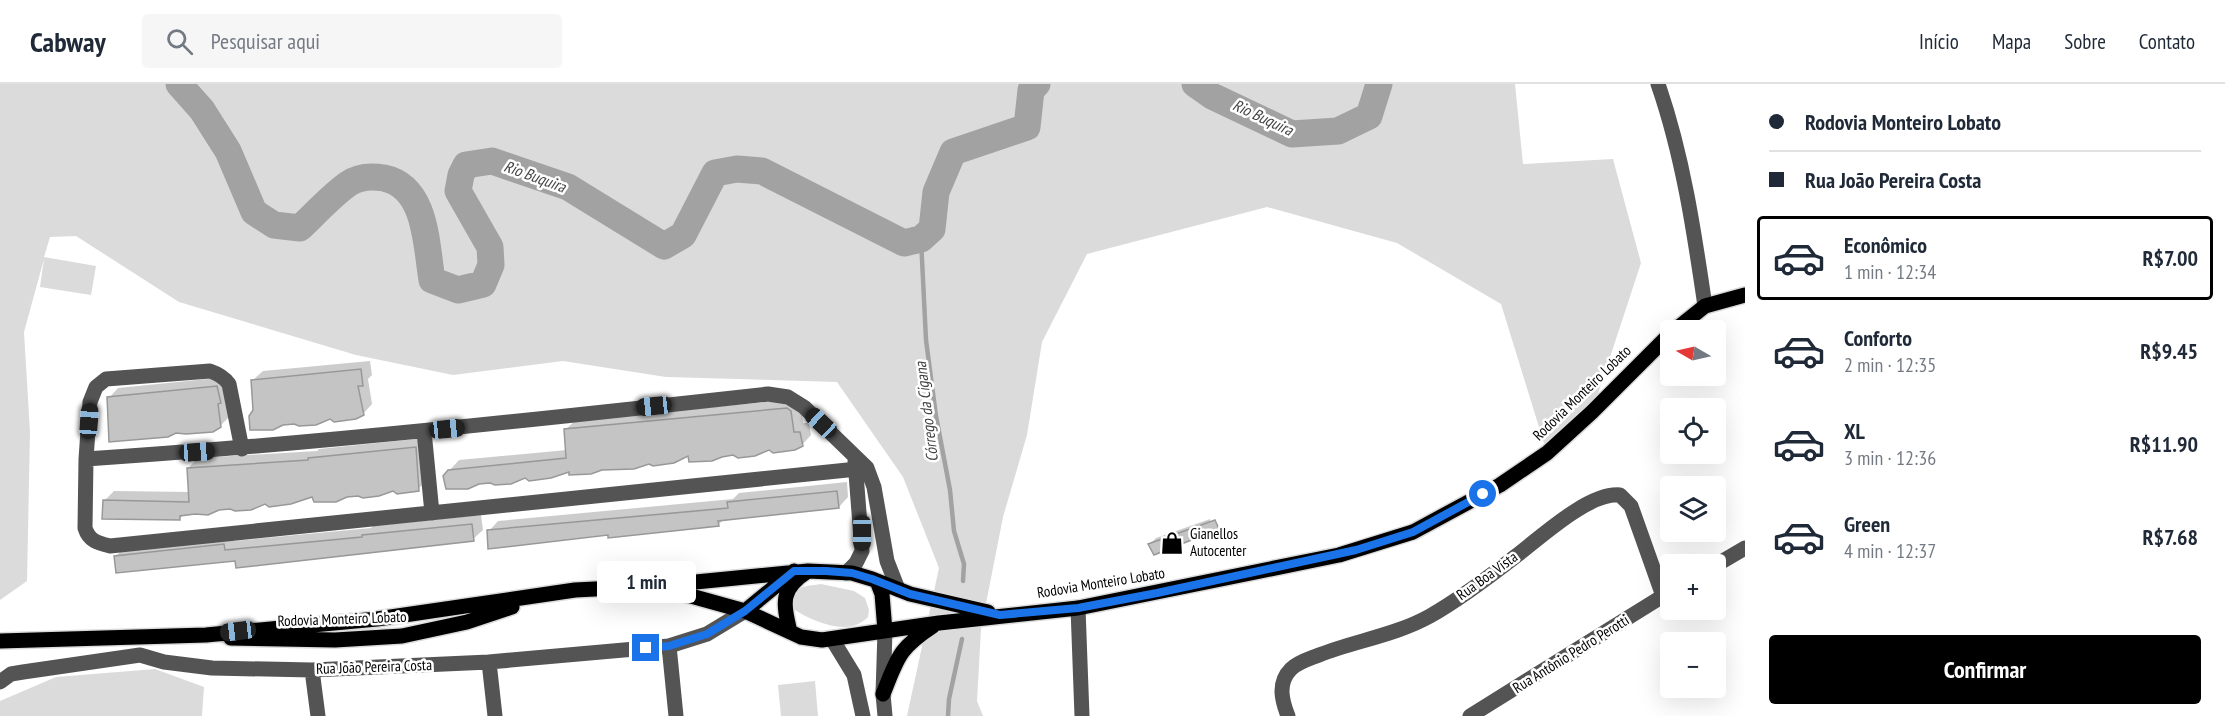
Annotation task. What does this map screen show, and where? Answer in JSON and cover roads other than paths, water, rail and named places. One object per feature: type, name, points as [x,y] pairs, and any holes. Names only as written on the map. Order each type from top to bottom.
[{"type":"main road","points":[[1688,320],[1706,306],[1745,294]]},
{"type":"main road","name":"Rodovia Monteiro Lobato","points":[[655,586],[745,611],[812,640],[1000,615],[1078,608],[1339,555],[1413,532],[1500,485],[1547,453],[1660,344]]},
{"type":"main road","points":[[745,611],[801,571]]},
{"type":"main road","points":[[790,632],[785,609],[786,593],[801,571]]},
{"type":"main road","name":"Rodovia Monteiro Lobato","points":[[0,641],[206,635],[377,619],[612,587],[655,586],[801,571],[846,573],[949,604],[1000,615]]},
{"type":"main road","points":[[877,581],[882,594],[885,631]]},
{"type":"main road","points":[[883,694],[903,650],[911,641],[939,623]]},
{"type":"street","points":[[1658,84],[1678,152],[1706,306]]},
{"type":"street","points":[[242,449],[229,384],[224,377],[210,371],[106,379],[96,387],[90,402],[85,528],[92,540],[110,546],[432,513],[859,464]]},
{"type":"street","points":[[86,459],[242,449],[768,394],[788,397],[804,407],[859,464],[874,488],[886,561],[898,589]]},
{"type":"street","points":[[424,431],[432,513]]},
{"type":"street","points":[[846,573],[856,563],[862,551],[859,464]]},
{"type":"street","name":"Rua Boa Vista","points":[[1288,716],[1282,701],[1282,689],[1289,671],[1297,664],[1395,631],[1430,616],[1481,582],[1574,512],[1605,496],[1620,495],[1631,506],[1660,577]]},
{"type":"street","points":[[1726,559],[1745,548]]},
{"type":"street","name":"Rua Antônio Pedro Perotti","points":[[1470,716],[1660,598]]},
{"type":"street","points":[[1078,608],[1082,716]]},
{"type":"street","name":"Rua João Pereira Costa","points":[[0,682],[11,674],[140,655],[190,666],[312,670],[489,662],[669,646],[707,634],[745,611]]},
{"type":"street","points":[[885,631],[883,694],[885,716]]},
{"type":"street","points":[[138,636],[140,655]]},
{"type":"street","points":[[832,639],[854,675],[863,716]]},
{"type":"street","points":[[669,646],[676,716]]},
{"type":"street","points":[[489,662],[495,716]]},
{"type":"street","points":[[312,670],[318,716]]},
{"type":"waterway","name":"Rio Buquira","points":[[179,84],[202,110],[228,151],[254,212],[274,225],[300,228],[352,181],[366,177],[384,178],[398,184],[409,193],[417,205],[426,235],[432,280],[458,290],[483,284],[491,265],[490,247],[458,191],[461,175],[466,165],[492,161],[568,187],[664,246],[683,235],[715,173],[737,169],[762,171],[904,243],[921,239],[932,229],[936,192],[953,152],[1027,127],[1031,90],[1037,84]]},
{"type":"waterway","name":"Rio Buquira","points":[[1195,84],[1212,96],[1292,134],[1338,131],[1369,116],[1379,84]]},
{"type":"waterway","name":"Córrego da Cigana","points":[[921,239],[926,340],[936,416],[950,490],[954,531],[964,564],[963,581]]},
{"type":"waterway","name":"Córrego da Cigana","points":[[948,716],[949,699],[962,639]]},
{"type":"place","name":"Gianellos Autocenter","points":[[1172,543]]}]
